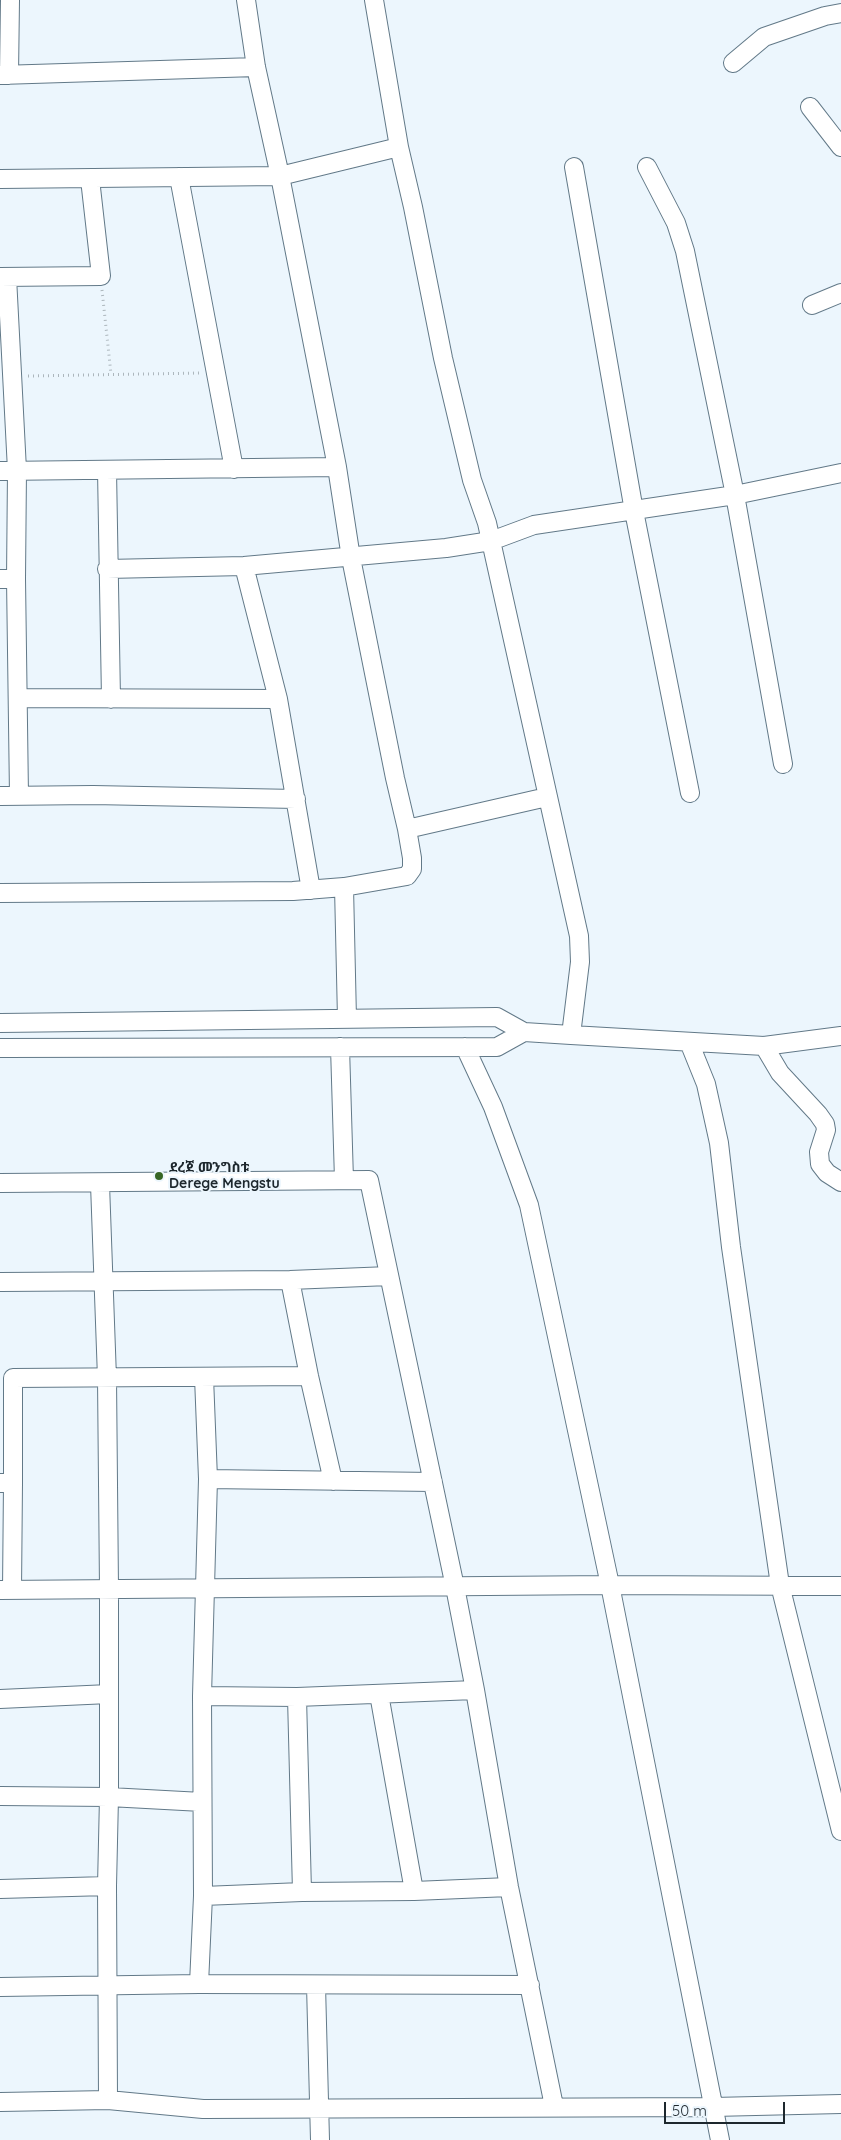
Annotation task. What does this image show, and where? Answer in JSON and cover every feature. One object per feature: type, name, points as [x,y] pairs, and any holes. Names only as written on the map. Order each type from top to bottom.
[{"type":"street","points":[[10,0],[5,75],[256,67]]},
{"type":"street","points":[[0,893],[95,894],[311,890],[344,887],[407,876],[412,868],[407,829],[351,558],[336,468],[280,176],[256,67],[246,0]]},
{"type":"street","points":[[374,0],[399,147],[443,358],[472,480],[491,541],[579,936],[580,962],[571,1035]]},
{"type":"street","points":[[733,63],[764,36],[825,16],[841,13]]},
{"type":"street","points":[[810,107],[841,147]]},
{"type":"street","points":[[0,179],[280,176],[399,147]]},
{"type":"street","points":[[574,167],[634,511],[690,792]]},
{"type":"street","points":[[647,167],[676,223],[686,251],[735,495],[783,764]]},
{"type":"street","points":[[179,177],[234,469]]},
{"type":"street","points":[[19,796],[18,698],[8,579],[8,471],[12,376],[4,277],[101,276],[90,179]]},
{"type":"street","points":[[812,305],[841,293]]},
{"type":"street","points":[[8,471],[336,468]]},
{"type":"street","points":[[107,470],[107,569],[111,699]]},
{"type":"street","points":[[107,569],[244,566],[351,558],[446,548],[491,541],[534,525],[735,495],[841,473]]},
{"type":"street","points":[[244,566],[278,699],[311,890]]},
{"type":"street","points":[[18,698],[278,699]]},
{"type":"street","points":[[0,796],[296,799]]},
{"type":"street","points":[[407,829],[547,797]]},
{"type":"street","points":[[344,887],[347,1019]]},
{"type":"street","points":[[0,1023],[497,1017],[524,1032],[688,1042],[764,1046],[841,1036]]},
{"type":"street","points":[[0,1048],[496,1047],[524,1032]]},
{"type":"street","points":[[688,1042],[706,1084],[719,1143],[731,1247],[780,1585],[841,1831]]},
{"type":"street","points":[[764,1046],[780,1073],[818,1114],[824,1124],[826,1130],[820,1152],[820,1164],[827,1173],[841,1182]]},
{"type":"street","points":[[340,1047],[344,1180]]},
{"type":"street","points":[[465,1047],[493,1107],[529,1205],[610,1585],[720,2140]]},
{"type":"street","points":[[0,1183],[100,1184],[369,1180],[455,1587],[509,1887],[554,2106]]},
{"type":"street","points":[[100,1184],[107,1378],[109,1589],[108,2100]]},
{"type":"street","points":[[0,1282],[290,1280],[389,1276]]},
{"type":"street","points":[[290,1280],[332,1481]]},
{"type":"street","points":[[309,1376],[6,1378],[6,1590],[610,1585],[841,1586]]},
{"type":"street","points":[[199,1984],[203,1896],[202,1696],[208,1479],[204,1377]]},
{"type":"street","points":[[208,1479],[433,1482]]},
{"type":"street","points":[[202,1696],[297,1697],[475,1690]]},
{"type":"street","points":[[0,1699],[109,1694]]},
{"type":"street","points":[[379,1694],[414,1891]]},
{"type":"street","points":[[297,1697],[302,1892]]},
{"type":"street","points":[[0,1796],[109,1797],[202,1802]]},
{"type":"street","points":[[0,1889],[107,1886]]},
{"type":"street","points":[[203,1896],[509,1887]]},
{"type":"street","points":[[0,1987],[199,1984],[530,1985]]},
{"type":"street","points":[[316,1985],[320,2140]]},
{"type":"street","points":[[0,2102],[108,2100],[203,2109],[554,2106],[714,2107],[841,2104]]},
{"type":"path","points":[[101,276],[110,374]]},
{"type":"path","points":[[12,376],[215,372]]},
{"type":"place","name":"ደረጀ መንግስቱ Derege Mengstu","points":[[159,1176]]}]
